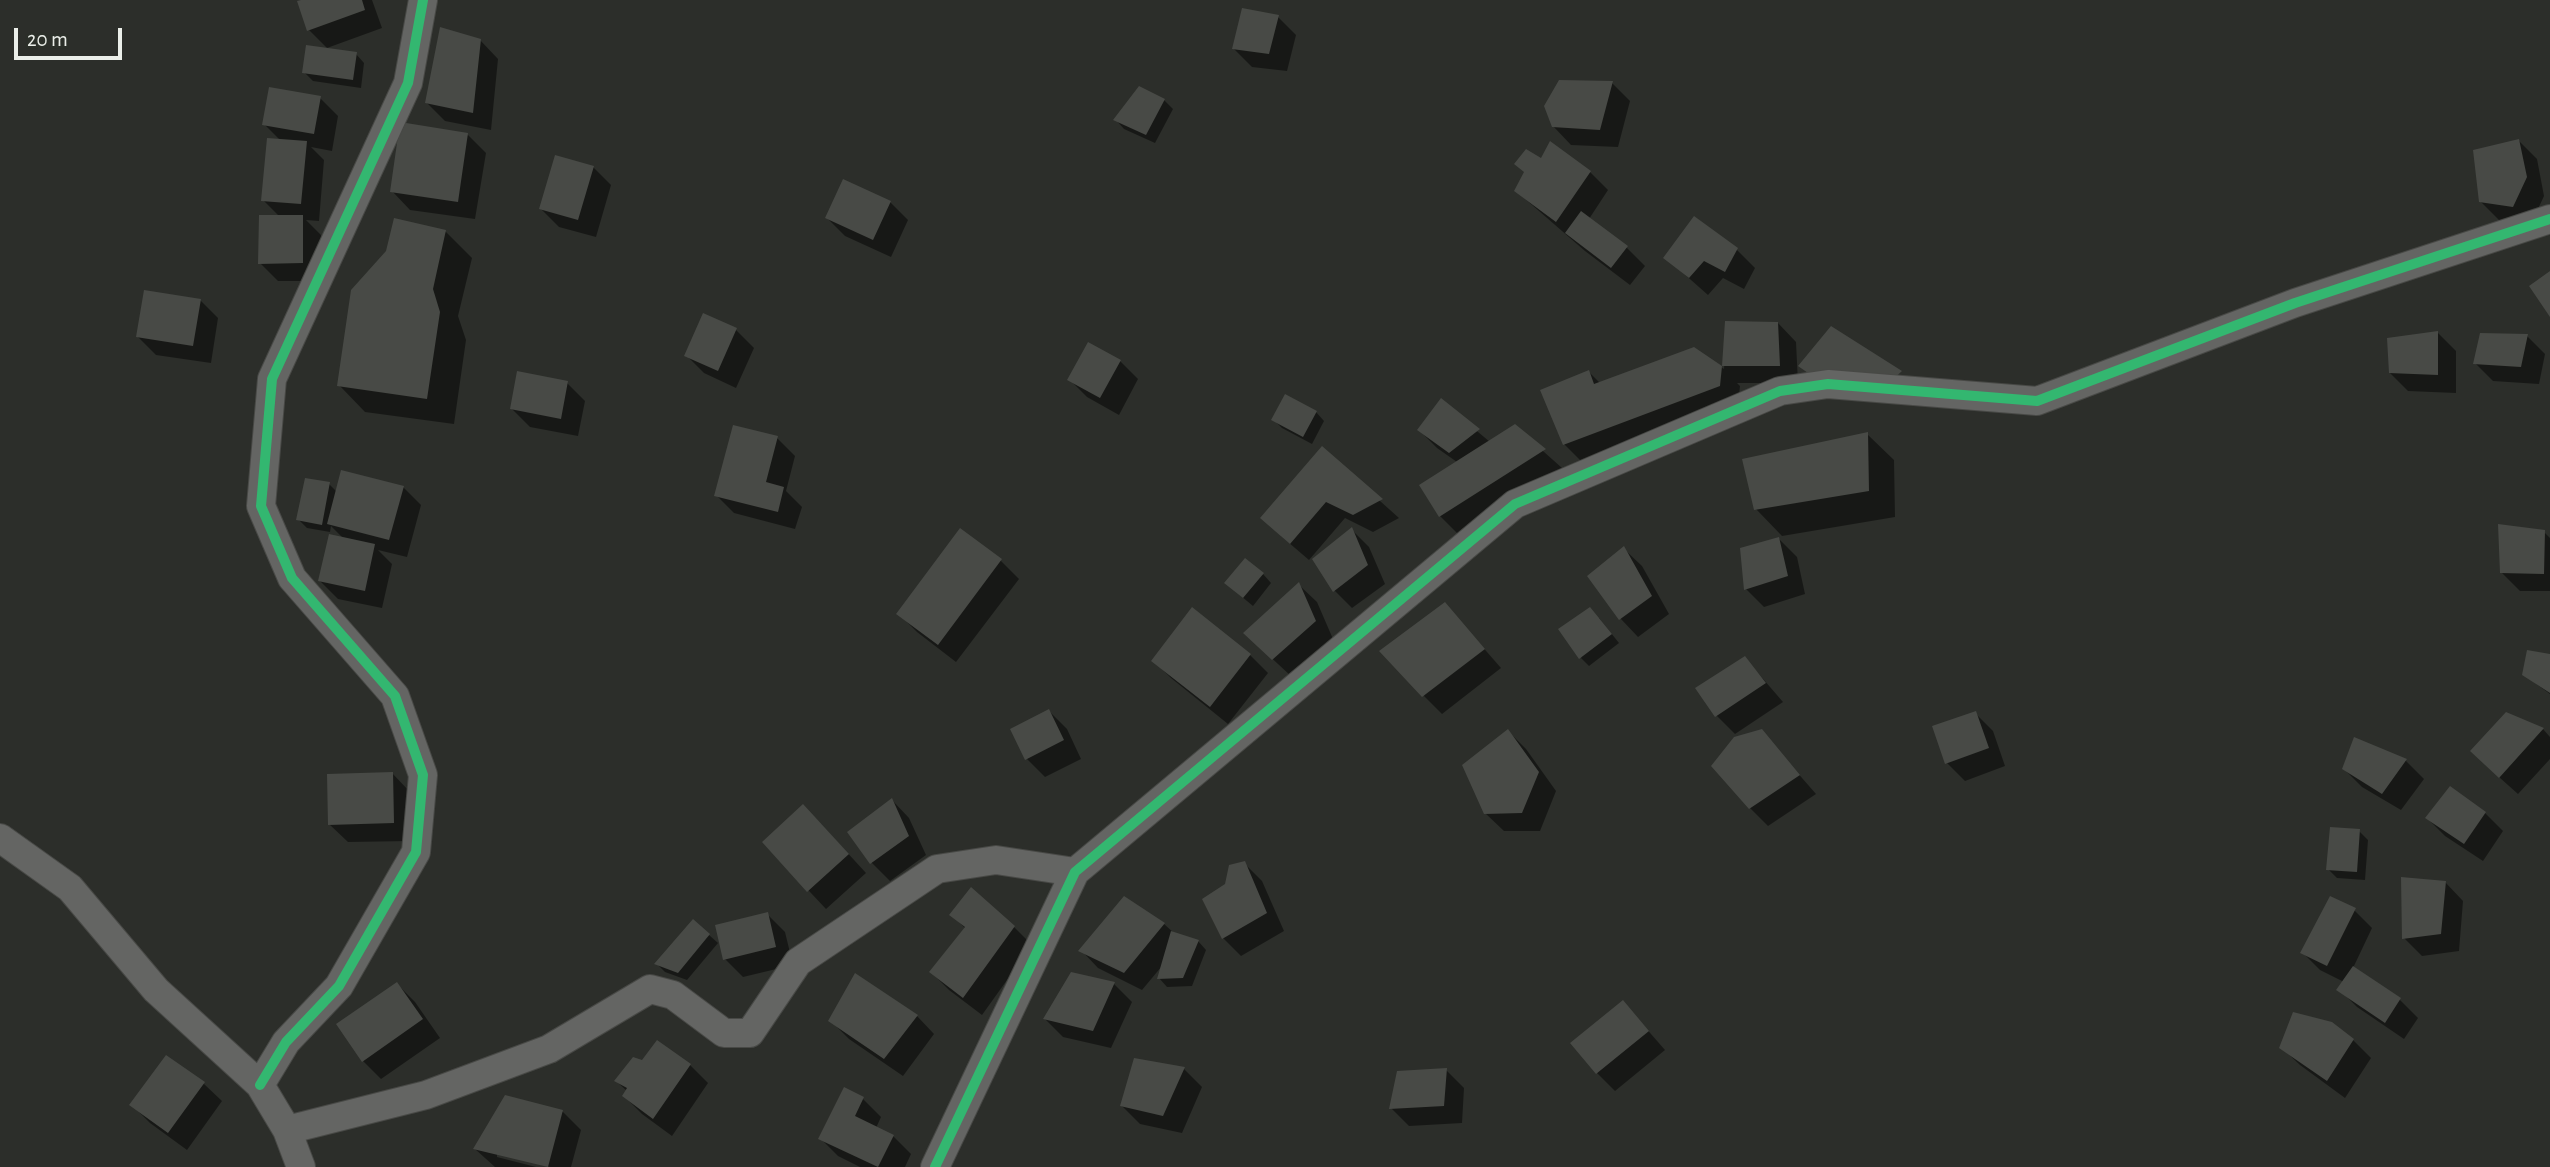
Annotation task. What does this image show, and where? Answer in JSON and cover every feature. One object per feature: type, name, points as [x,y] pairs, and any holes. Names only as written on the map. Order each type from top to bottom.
[{"type":"street","points":[[260,1084],[286,1042],[340,986],[416,852],[424,775],[395,696],[292,578],[261,506],[272,379],[408,83],[423,0]]},
{"type":"street","points":[[935,1167],[1075,872],[1515,504],[1780,391],[1828,384],[2037,401],[2295,303],[2550,219]]},
{"type":"street","points":[[0,838],[70,888],[156,990],[260,1084],[287,1130],[301,1167]]},
{"type":"street","points":[[287,1130],[426,1095],[549,1049],[650,989],[673,995],[724,1033],[750,1033],[798,962],[937,869],[996,860],[1075,872]]},
{"type":"building","points":[[362,0],[365,10],[307,31],[297,1]]},
{"type":"building","points":[[1242,8],[1279,15],[1269,54],[1232,49]]},
{"type":"building","points":[[440,27],[481,39],[473,113],[425,103]]},
{"type":"building","points":[[306,45],[357,52],[353,80],[302,73]]},
{"type":"building","points":[[1559,80],[1613,81],[1600,130],[1552,127],[1544,106]]},
{"type":"building","points":[[1139,86],[1165,99],[1146,135],[1113,120]]},
{"type":"building","points":[[269,87],[321,96],[314,134],[262,125]]},
{"type":"building","points":[[400,122],[468,133],[458,202],[390,192]]},
{"type":"building","points":[[267,138],[307,141],[301,204],[261,201]]},
{"type":"building","points":[[2519,139],[2527,177],[2513,207],[2479,202],[2473,150]]},
{"type":"building","points":[[1550,141],[1591,171],[1556,222],[1514,191],[1524,172],[1514,164],[1526,149],[1541,158]]},
{"type":"building","points":[[555,155],[594,166],[578,220],[539,209]]},
{"type":"building","points":[[843,179],[891,201],[873,240],[825,218]]},
{"type":"building","points":[[1581,211],[1628,246],[1611,268],[1565,233]]},
{"type":"building","points":[[259,215],[303,215],[303,263],[258,264]]},
{"type":"building","points":[[1694,216],[1738,248],[1725,272],[1704,261],[1689,278],[1663,258]]},
{"type":"building","points":[[394,218],[446,230],[433,289],[440,312],[427,399],[337,386],[351,290],[386,251]]},
{"type":"building","points":[[2550,271],[2550,317],[2529,286]]},
{"type":"building","points":[[144,290],[201,299],[193,346],[136,337]]},
{"type":"building","points":[[703,313],[737,328],[718,371],[684,356]]},
{"type":"building","points":[[1725,321],[1778,322],[1780,366],[1722,366]]},
{"type":"building","points":[[1831,326],[1902,371],[1886,386],[1821,382],[1798,366]]},
{"type":"building","points":[[2438,331],[2438,375],[2389,373],[2387,338]]},
{"type":"building","points":[[2480,333],[2528,334],[2521,367],[2473,364]]},
{"type":"building","points":[[1088,342],[1121,360],[1100,398],[1067,380]]},
{"type":"building","points":[[1694,347],[1722,366],[1720,386],[1563,445],[1540,390],[1589,370],[1594,384]]},
{"type":"building","points":[[517,371],[568,381],[561,419],[510,409]]},
{"type":"building","points":[[1285,394],[1317,411],[1303,437],[1271,420]]},
{"type":"building","points":[[1441,398],[1480,429],[1449,453],[1417,430]]},
{"type":"building","points":[[1515,424],[1546,449],[1439,517],[1419,485]]},
{"type":"building","points":[[733,425],[778,436],[766,482],[784,487],[778,512],[714,496]]},
{"type":"building","points":[[1868,432],[1869,491],[1754,510],[1742,459]]},
{"type":"building","points":[[1322,446],[1383,499],[1353,515],[1326,502],[1290,544],[1260,518]]},
{"type":"building","points":[[341,470],[404,486],[389,540],[327,524]]},
{"type":"building","points":[[305,478],[330,482],[322,525],[296,520]]},
{"type":"building","points":[[2498,524],[2545,530],[2544,574],[2500,573]]},
{"type":"building","points":[[1352,527],[1368,565],[1333,592],[1312,559]]},
{"type":"building","points":[[960,528],[1002,559],[938,645],[896,614]]},
{"type":"building","points":[[329,534],[375,544],[365,591],[318,581]]},
{"type":"building","points":[[1779,537],[1788,576],[1744,590],[1740,548]]},
{"type":"building","points":[[1624,546],[1652,596],[1619,620],[1587,576]]},
{"type":"building","points":[[1245,558],[1264,573],[1243,598],[1224,583]]},
{"type":"building","points":[[1299,582],[1316,621],[1272,660],[1243,633]]},
{"type":"building","points":[[1445,602],[1485,649],[1422,697],[1379,651]]},
{"type":"building","points":[[1192,607],[1251,654],[1210,707],[1151,661]]},
{"type":"building","points":[[1590,607],[1612,634],[1579,659],[1558,629]]},
{"type":"building","points":[[2527,650],[2550,654],[2550,693],[2522,675]]},
{"type":"building","points":[[1745,656],[1766,683],[1715,717],[1695,688]]},
{"type":"building","points":[[1049,709],[1064,740],[1025,760],[1010,729]]},
{"type":"building","points":[[1976,711],[1989,748],[1945,764],[1932,726]]},
{"type":"building","points":[[2506,712],[2544,728],[2499,778],[2470,751]]},
{"type":"building","points":[[1508,729],[1539,772],[1522,813],[1484,814],[1462,765]]},
{"type":"building","points":[[1762,729],[1800,775],[1749,809],[1711,766],[1734,737]]},
{"type":"building","points":[[2354,737],[2407,759],[2382,794],[2342,769]]},
{"type":"building","points":[[393,772],[394,823],[328,825],[327,774]]},
{"type":"building","points":[[2450,786],[2486,812],[2464,844],[2425,818]]},
{"type":"building","points":[[892,798],[909,836],[870,864],[847,832]]},
{"type":"building","points":[[803,804],[849,854],[807,892],[762,842]]},
{"type":"building","points":[[2330,827],[2360,829],[2357,872],[2326,870]]},
{"type":"building","points":[[1245,861],[1267,913],[1222,939],[1202,899],[1225,884],[1229,865]]},
{"type":"building","points":[[2401,877],[2446,881],[2441,934],[2402,939]]},
{"type":"building","points":[[971,887],[1015,926],[963,998],[929,972],[965,927],[949,915]]},
{"type":"building","points":[[1124,896],[1165,923],[1124,973],[1078,951]]},
{"type":"building","points":[[2330,896],[2356,908],[2327,966],[2300,953]]},
{"type":"building","points":[[768,912],[776,947],[723,960],[715,925]]},
{"type":"building","points":[[693,919],[710,934],[678,973],[654,964]]},
{"type":"building","points":[[1171,931],[1199,940],[1183,978],[1157,979]]},
{"type":"building","points":[[2353,966],[2401,998],[2385,1023],[2336,990]]},
{"type":"building","points":[[1071,972],[1115,982],[1093,1031],[1043,1019]]},
{"type":"building","points":[[855,973],[918,1015],[884,1059],[828,1021]]},
{"type":"building","points":[[397,982],[423,1019],[362,1062],[336,1024]]},
{"type":"building","points":[[1623,1000],[1649,1031],[1596,1074],[1570,1043]]},
{"type":"building","points":[[2293,1012],[2332,1022],[2354,1039],[2327,1081],[2279,1048]]},
{"type":"building","points":[[657,1040],[691,1064],[653,1119],[622,1096],[627,1088],[614,1081],[633,1057],[642,1060]]},
{"type":"building","points":[[166,1055],[205,1082],[168,1133],[129,1105]]},
{"type":"building","points":[[1134,1058],[1185,1067],[1163,1116],[1120,1106]]},
{"type":"building","points":[[1447,1068],[1444,1106],[1389,1109],[1397,1071]]},
{"type":"building","points":[[844,1087],[864,1097],[855,1116],[894,1135],[878,1167],[818,1139]]},
{"type":"building","points":[[505,1095],[563,1110],[548,1167],[473,1149]]},
{"type":"cycle path","points":[[260,1085],[286,1042],[339,986],[416,852],[423,775],[395,696],[292,578],[261,506],[272,379],[408,83],[423,0]]},
{"type":"cycle path","points":[[935,1167],[1075,872],[1515,504],[1780,391],[1828,384],[2037,401],[2295,303],[2550,219]]}]
